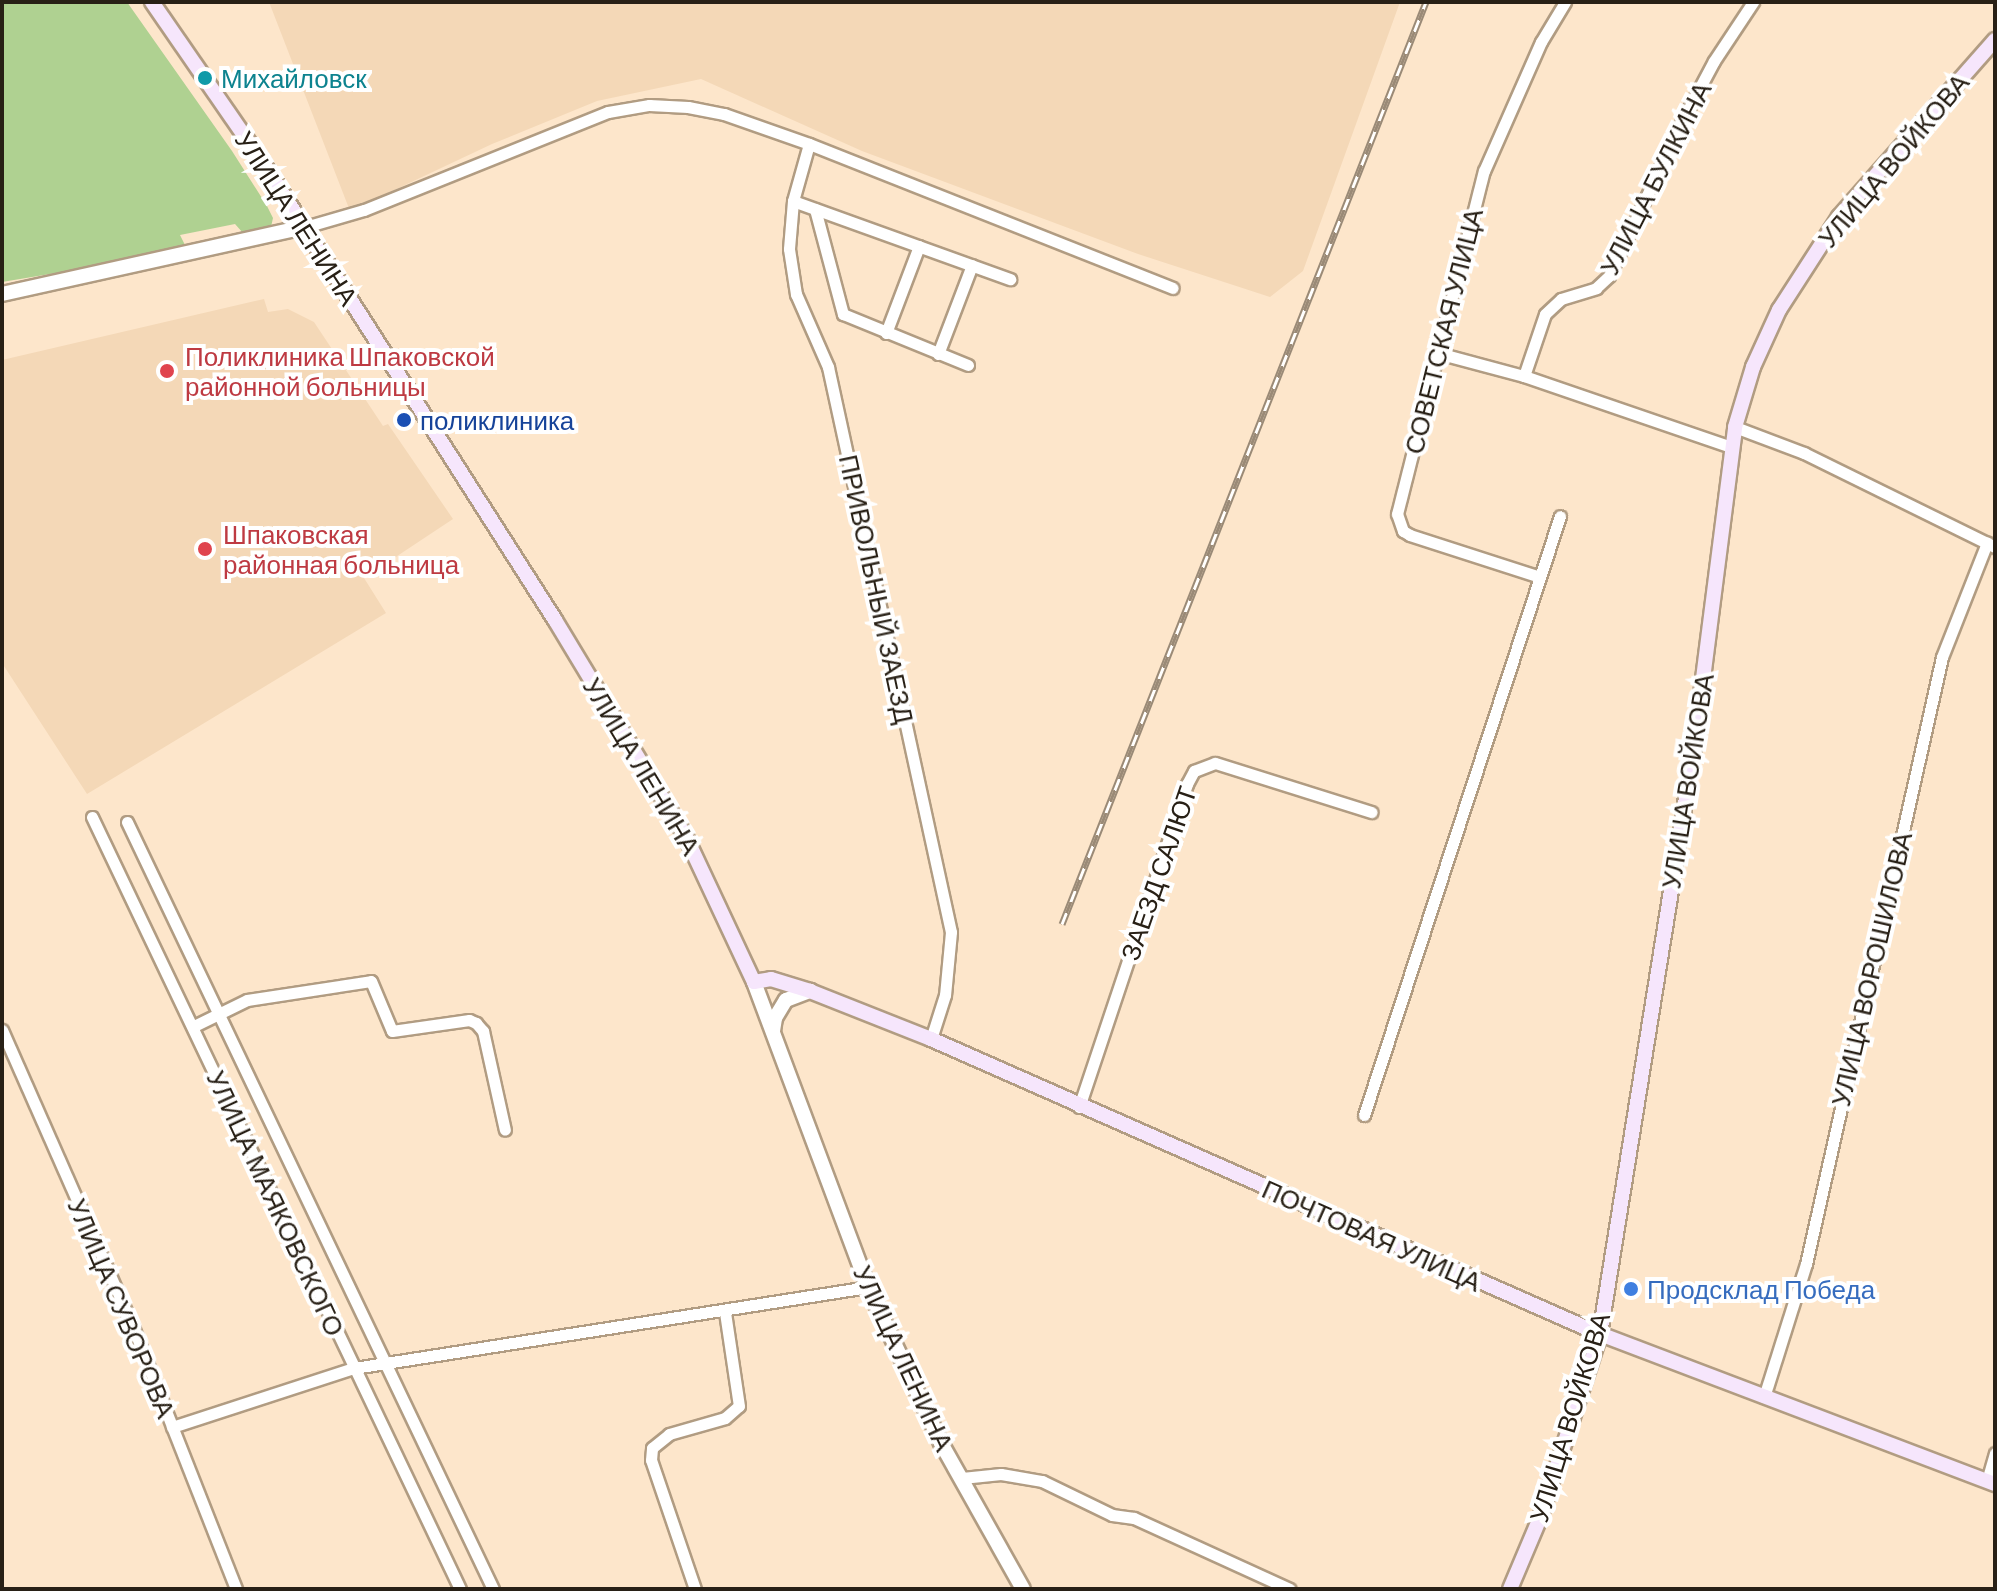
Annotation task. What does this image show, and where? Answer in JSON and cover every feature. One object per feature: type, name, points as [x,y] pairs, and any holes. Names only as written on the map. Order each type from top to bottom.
[{"type":"main road","name":"УЛИЦА ЛЕНИНА","points":[[152,2],[305,227],[555,620],[686,837],[754,982]]},
{"type":"main road","name":"УЛИЦА ВОЙКОВА","points":[[1510,1589],[1540,1518],[1600,1334],[1695,741],[1731,447],[1753,367],[1779,310],[1839,217],[1995,40]]},
{"type":"main road","name":"ПОЧТОВАЯ УЛИЦА","points":[[754,982],[771,979],[810,991],[931,1039],[1079,1107],[1600,1334],[1991,1482]]},
{"type":"street","name":"СОВЕТСКАЯ УЛИЦА","points":[[1540,577],[1410,535],[1398,522],[1397,514],[1484,171],[1541,42],[1565,2]]},
{"type":"street","name":"УЛИЦА БУЛКИНА","points":[[1524,376],[1545,314],[1561,299],[1596,288],[1609,276],[1701,86],[1753,2]]},
{"type":"street","points":[[2,294],[305,227],[364,210],[596,117],[649,105],[688,107],[724,114],[809,144],[1172,288]]},
{"type":"street","name":"ПРИВОЛЬНЫЙ ЗАЕЗД","points":[[809,144],[793,201],[789,249],[796,294],[828,367],[951,932],[945,995],[931,1039]]},
{"type":"street","points":[[793,201],[1010,279]]},
{"type":"street","points":[[815,209],[843,314],[968,365]]},
{"type":"street","points":[[886,333],[919,246]]},
{"type":"street","points":[[938,354],[972,265]]},
{"type":"street","points":[[1438,353],[1524,376],[1731,447]]},
{"type":"street","points":[[1735,427],[1804,453],[1991,545]]},
{"type":"street","points":[[1364,1115],[1560,516]]},
{"type":"street","name":"УЛИЦА ВОРОШИЛОВА","points":[[1764,1397],[1806,1264],[1942,657],[1991,545]]},
{"type":"street","name":"ЗАЕЗД САЛЮТ","points":[[1079,1107],[1187,784],[1194,771],[1215,763],[1371,812]]},
{"type":"street","name":"УЛИЦА МАЯКОВСКОГО","points":[[92,817],[460,1589]]},
{"type":"street","name":"УЛИЦА МАЯКОВСКОГО","points":[[127,822],[221,1012],[493,1589]]},
{"type":"street","points":[[194,1026],[247,1000],[371,981],[392,1031],[469,1020],[476,1023],[483,1031],[505,1130]]},
{"type":"street","name":"УЛИЦА ЛЕНИНА","points":[[754,982],[868,1287],[941,1443],[1023,1589]]},
{"type":"street","points":[[772,1031],[775,1018],[786,1000],[810,991]]},
{"type":"street","name":"УЛИЦА СУВОРОВА","points":[[2,1030],[131,1322],[236,1589]]},
{"type":"street","points":[[172,1427],[354,1368],[725,1312],[868,1287]]},
{"type":"street","points":[[695,1589],[651,1460],[652,1448],[669,1434],[725,1418],[739,1406],[725,1312]]},
{"type":"street","points":[[1991,1482],[1995,1453]]},
{"type":"street","points":[[962,1478],[1001,1474],[1042,1481],[1112,1515],[1134,1518],[1290,1589]]},
{"type":"shaded area","points":[[269,2],[1400,2],[1303,271],[1270,297],[1138,254],[862,151],[701,79],[597,101],[492,144],[350,211]]},
{"type":"shaded area","name":"Шпаковская районная больница","points":[[264,299],[268,312],[288,309],[314,322],[383,426],[388,424],[453,519],[364,578],[386,613],[87,794],[2,663],[2,360]]},
{"type":"green space","points":[[2,2],[127,2],[232,151],[267,206],[273,218],[271,227],[243,233],[235,224],[180,235],[185,245],[74,270],[2,282]]},
{"type":"railway","points":[[1062,924],[1426,2]]},
{"type":"place","name":"Михайловск","points":[[205,78]]},
{"type":"place","name":"Поликлиника Шпаковской районной больницы","points":[[167,371]]},
{"type":"place","name":"поликлиника","points":[[404,420]]},
{"type":"place","name":"Шпаковская районная больница","points":[[205,549]]},
{"type":"place","name":"Продсклад Победа","points":[[1631,1289]]}]
